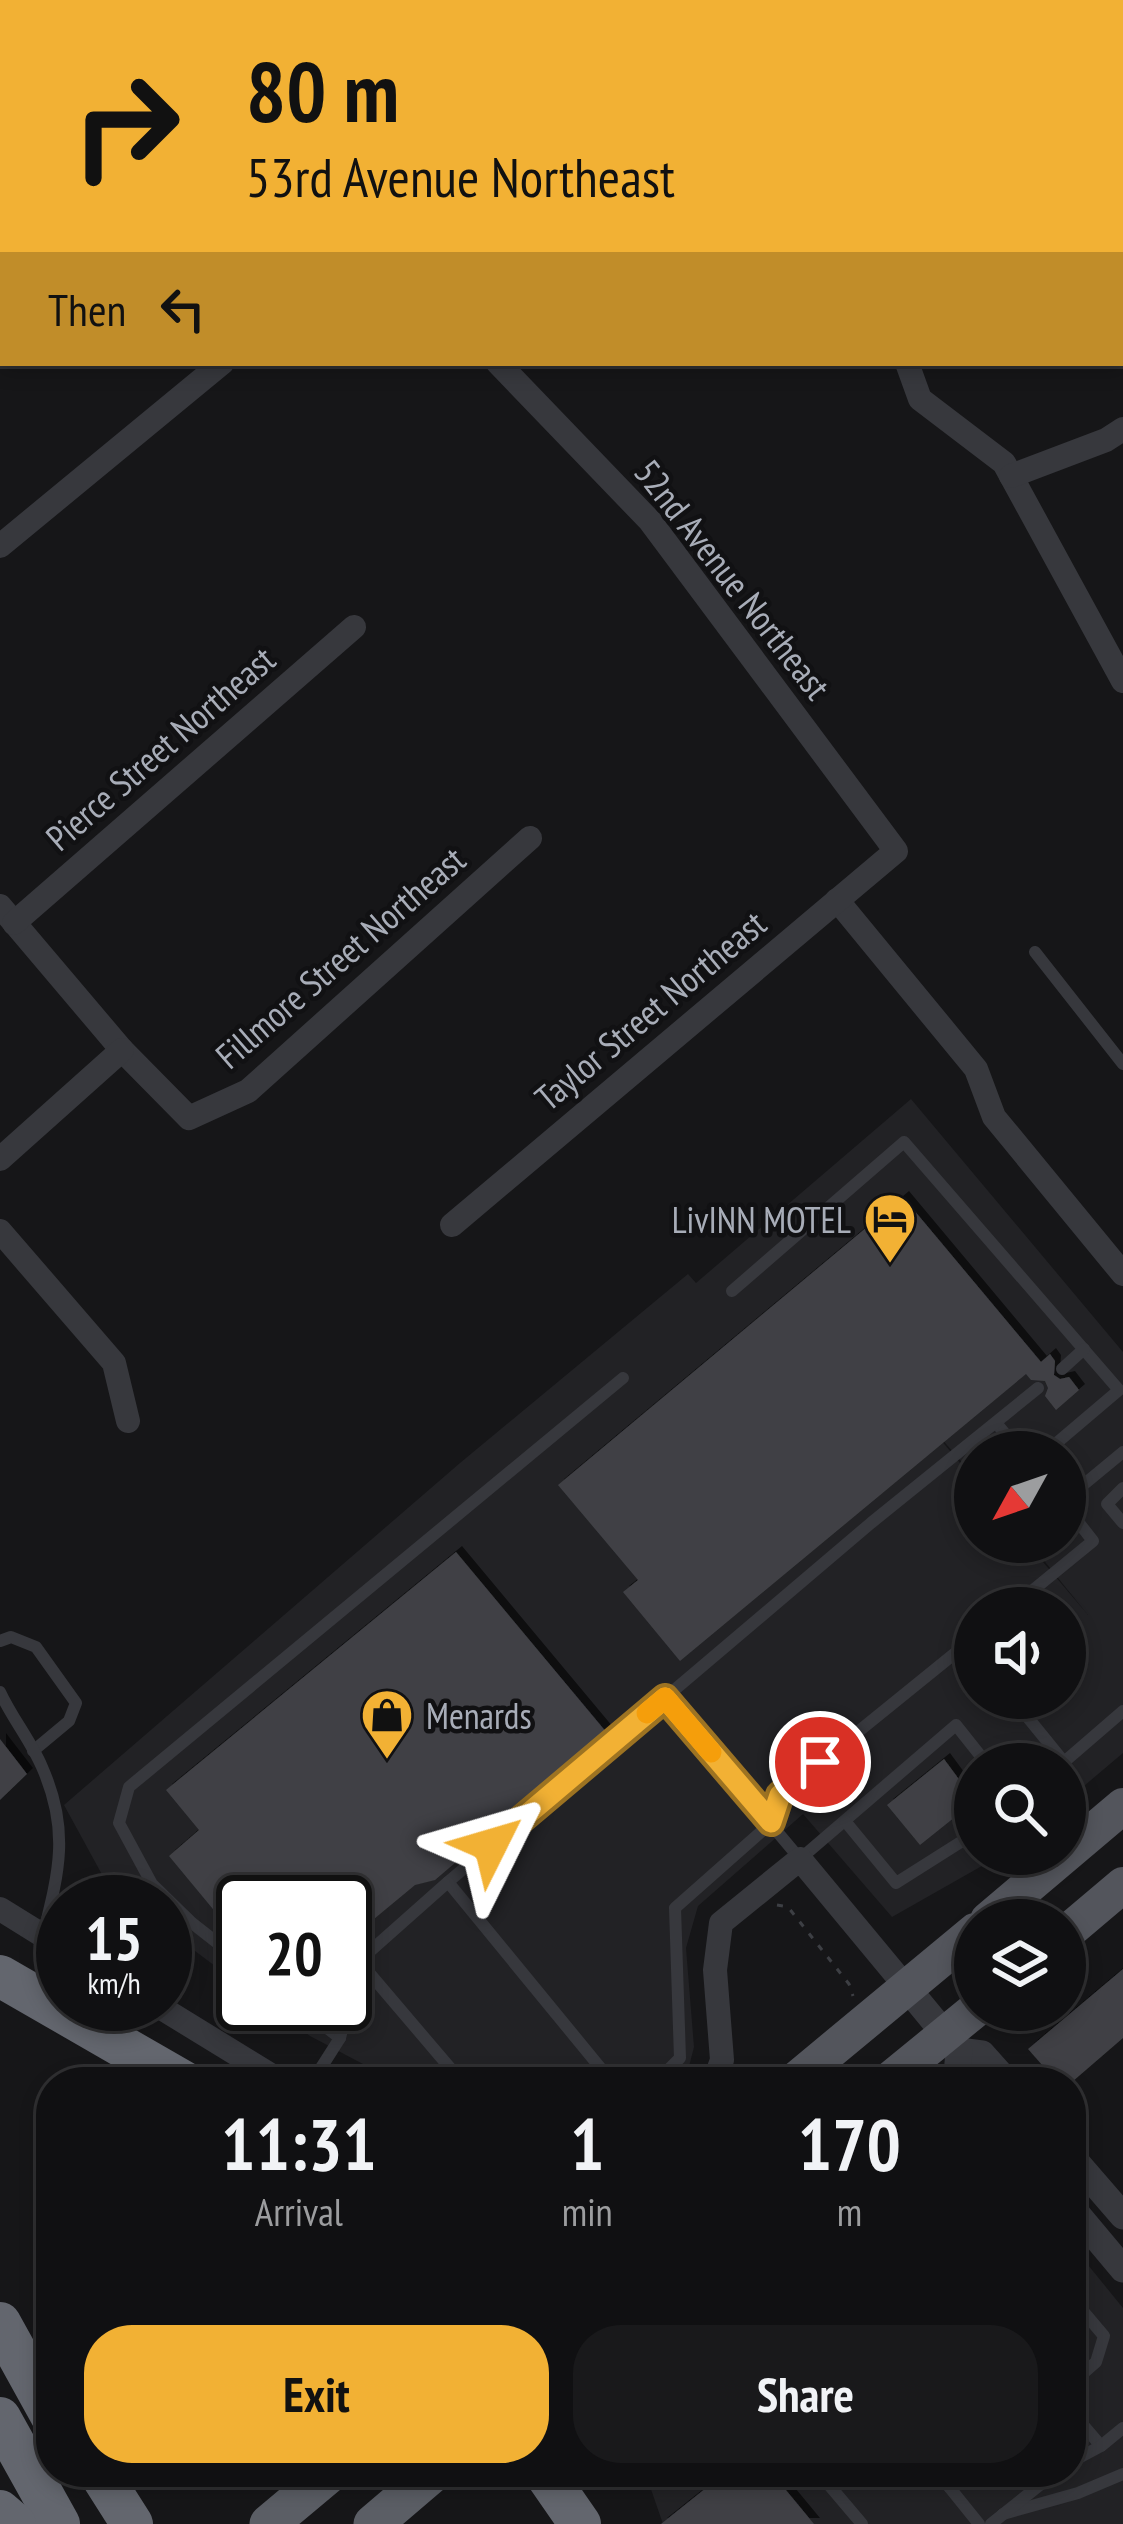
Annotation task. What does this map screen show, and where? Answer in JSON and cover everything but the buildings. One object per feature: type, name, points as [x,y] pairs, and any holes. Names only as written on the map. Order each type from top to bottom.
[{"type":"highway","points":[[0,1976],[158,2067]]},
{"type":"highway","points":[[0,2313],[36,2371]]},
{"type":"highway","points":[[0,2323],[36,2388]]},
{"type":"highway","points":[[0,2418],[36,2483]]},
{"type":"highway","points":[[38,2487],[59,2524]]},
{"type":"highway","points":[[90,2487],[111,2524]]},
{"type":"highway","points":[[109,2487],[132,2524]]},
{"type":"highway","points":[[269,2524],[313,2487]]},
{"type":"highway","points":[[373,2524],[416,2487]]},
{"type":"highway","points":[[554,2487],[580,2524]]},
{"type":"highway","points":[[0,2511],[15,2524]]},
{"type":"main road","points":[[1013,1899],[1123,1806]]},
{"type":"main road","points":[[1086,1918],[1115,1897]]},
{"type":"main road","points":[[811,2067],[954,1948]]},
{"type":"main road","points":[[912,2067],[952,2043],[960,2031]]},
{"type":"street","points":[[0,546],[218,366]]},
{"type":"street","name":"52nd Avenue Northeast","points":[[501,366],[650,521],[896,851]]},
{"type":"street","points":[[908,366],[920,399],[1004,464],[1123,681]]},
{"type":"street","points":[[1011,476],[1123,429]]},
{"type":"street","name":"Pierce Street Northeast","points":[[7,915],[355,627]]},
{"type":"street","name":"Fillmore Street Northeast","points":[[122,1050],[189,1118],[248,1091],[530,838]]},
{"type":"street","name":"Taylor Street Northeast","points":[[452,1225],[896,851]]},
{"type":"street","points":[[837,900],[976,1069],[994,1117],[1123,1274]]},
{"type":"street","points":[[0,1159],[122,1050],[7,915]]},
{"type":"street","points":[[0,1231],[114,1363],[128,1421]]},
{"type":"street","points":[[719,2067],[716,1970],[721,1924],[800,1859],[952,2043],[956,2067]]},
{"type":"street","points":[[0,1910],[36,1932]]},
{"type":"street","points":[[192,2027],[258,2067]]},
{"type":"street","points":[[952,2043],[982,2054],[994,2067]]},
{"type":"street","points":[[1086,2173],[1123,2216]]},
{"type":"street","points":[[1086,2225],[1123,2270]]},
{"type":"lane","points":[[1035,952],[1123,1064]]},
{"type":"lane","points":[[732,1291],[904,1142],[1119,1390],[1071,1431]]},
{"type":"lane","points":[[1062,1369],[1084,1349]]},
{"type":"lane","points":[[216,1942],[152,1884],[119,1823],[129,1787],[623,1378]]},
{"type":"lane","points":[[372,1949],[871,1523],[1038,1388]]},
{"type":"lane","points":[[997,1424],[1003,1431]]},
{"type":"lane","points":[[1086,1485],[1123,1452]]},
{"type":"lane","points":[[1123,1488],[1107,1504],[1123,1523]]},
{"type":"lane","points":[[1037,1587],[1066,1563]]},
{"type":"lane","points":[[0,1641],[11,1637],[36,1648],[76,1703],[69,1721],[33,1751]]},
{"type":"lane","points":[[671,2067],[680,2058],[675,1908],[771,1822],[780,1795],[954,1659]]},
{"type":"lane","points":[[0,1692],[42,1765],[61,1823],[57,1875]]},
{"type":"lane","points":[[665,1698],[800,1859],[956,1725],[971,1743]]},
{"type":"lane","points":[[1029,1719],[1064,1762],[1123,1712]]},
{"type":"lane","points":[[845,1821],[896,1883],[954,1846]]},
{"type":"lane","points":[[448,1882],[600,2067]]},
{"type":"lane","points":[[372,1976],[449,2067]]},
{"type":"lane","points":[[331,2031],[340,2038]]},
{"type":"lane","points":[[322,2067],[342,2031]]},
{"type":"lane","points":[[1086,2315],[1104,2336],[1096,2362],[1086,2371]]},
{"type":"lane","points":[[1086,2428],[1102,2446]]},
{"type":"lane","points":[[1086,2454],[1123,2428]]},
{"type":"lane","points":[[1003,2514],[1078,2493],[1123,2474]]},
{"type":"lane","points":[[831,2487],[862,2524]]},
{"type":"lane","points":[[991,2524],[1037,2487]]},
{"type":"lane","points":[[950,2488],[979,2524]]},
{"type":"path","points":[[760,1892],[772,1904],[788,1907],[850,1984],[854,2002],[871,2018]]},
{"type":"shaded area","points":[[911,1099],[1123,1352],[1123,1753],[1086,1784],[1086,1743],[954,1743],[954,1875],[966,1875],[892,1917],[803,1814],[698,1906],[686,1948],[694,2047],[689,2067],[369,2067],[303,2031],[372,2031],[372,1875],[216,1875],[216,1967],[192,1949],[192,1875],[102,1875],[64,1805],[460,1463],[688,1274],[696,1283]]},
{"type":"shaded area","points":[[1086,2262],[1123,2308],[1123,2524],[663,2524],[650,2487],[1086,2487]]},
{"type":"slow traffic","points":[[647,1713],[665,1698],[711,1752]]},
{"type":"place","name":"LivINN MOTEL","points":[[890,1265]]},
{"type":"place","name":"Menards","points":[[387,1761]]},
{"type":"route","points":[[491,1845],[665,1698],[771,1822],[780,1795],[820,1762]]}]
